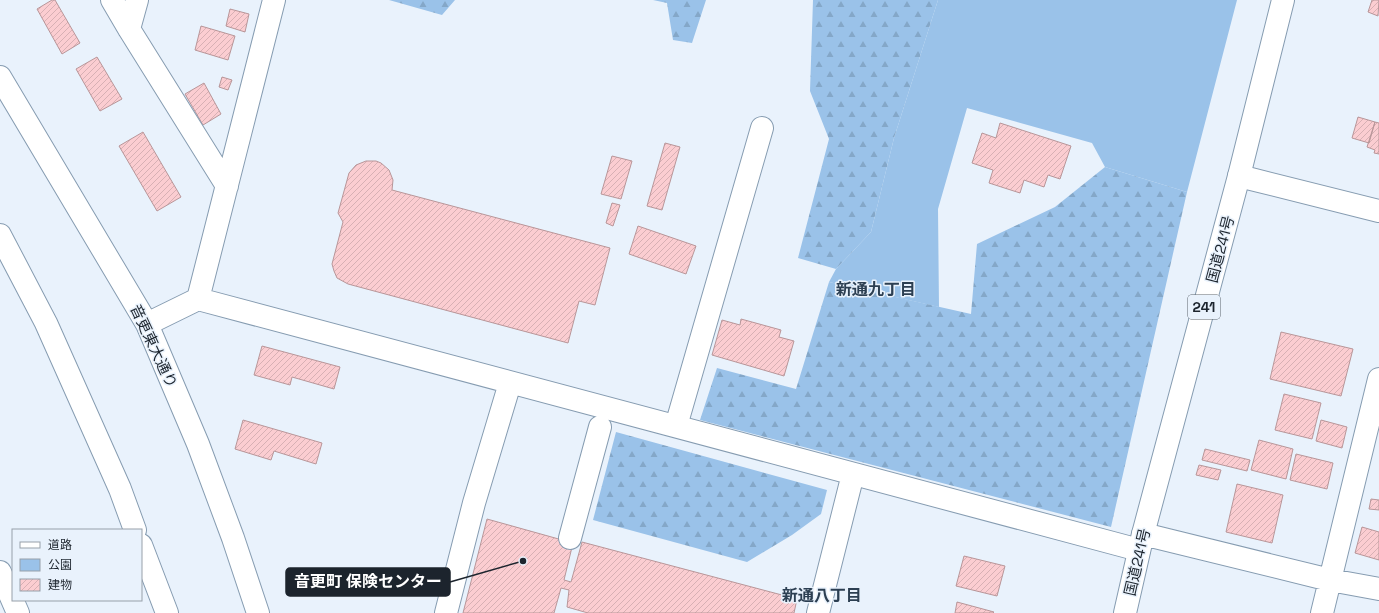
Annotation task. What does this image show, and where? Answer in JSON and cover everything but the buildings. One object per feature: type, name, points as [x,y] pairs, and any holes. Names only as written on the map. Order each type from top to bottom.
[{"type":"main road","points":[[112,0],[227,186]]},
{"type":"main road","points":[[129,29],[137,0]]},
{"type":"main road","points":[[198,299],[274,0]]},
{"type":"main road","name":"国道241号","points":[[1125,613],[1141,542],[1239,176],[1283,0]]},
{"type":"main road","name":"音更東大通り","points":[[0,77],[147,324],[200,452],[233,538],[258,613]]},
{"type":"main road","points":[[676,426],[762,128]]},
{"type":"main road","points":[[1239,176],[1379,211]]},
{"type":"main road","points":[[0,235],[46,323],[120,489],[136,529]]},
{"type":"main road","points":[[147,324],[198,299],[853,474],[1141,542],[1379,589]]},
{"type":"main road","points":[[1322,613],[1379,379]]},
{"type":"main road","points":[[446,613],[474,503],[510,383]]},
{"type":"main road","points":[[570,538],[600,427]]},
{"type":"main road","points":[[818,613],[853,474]]},
{"type":"main road","points":[[142,547],[167,613]]},
{"type":"main road","points":[[0,572],[12,599]]},
{"type":"main road","points":[[13,601],[18,613]]},
{"type":"green space","points":[[389,0],[455,0],[442,15]]},
{"type":"green space","points":[[653,0],[706,0],[692,43],[673,40],[667,3]]},
{"type":"green space","points":[[813,0],[938,0],[894,138],[871,232],[836,269],[798,258],[829,139],[810,91]]},
{"type":"green space","points":[[938,0],[1237,0],[1187,192],[1105,167],[1092,143],[967,108],[938,209],[939,307],[829,282],[836,269],[871,232],[894,138]]},
{"type":"green space","points":[[1105,167],[1187,192],[1111,527],[700,420],[717,368],[796,389],[829,282],[971,314],[977,244],[1055,207]]},
{"type":"green space","points":[[616,432],[827,490],[821,514],[792,535],[747,562],[593,520]]},
{"type":"place","name":"音更町 保険センター","points":[[523,561]]},
{"type":"district","name":"新通九丁目","points":[[876,289]]},
{"type":"district","name":"新通八丁目","points":[[822,595]]}]
